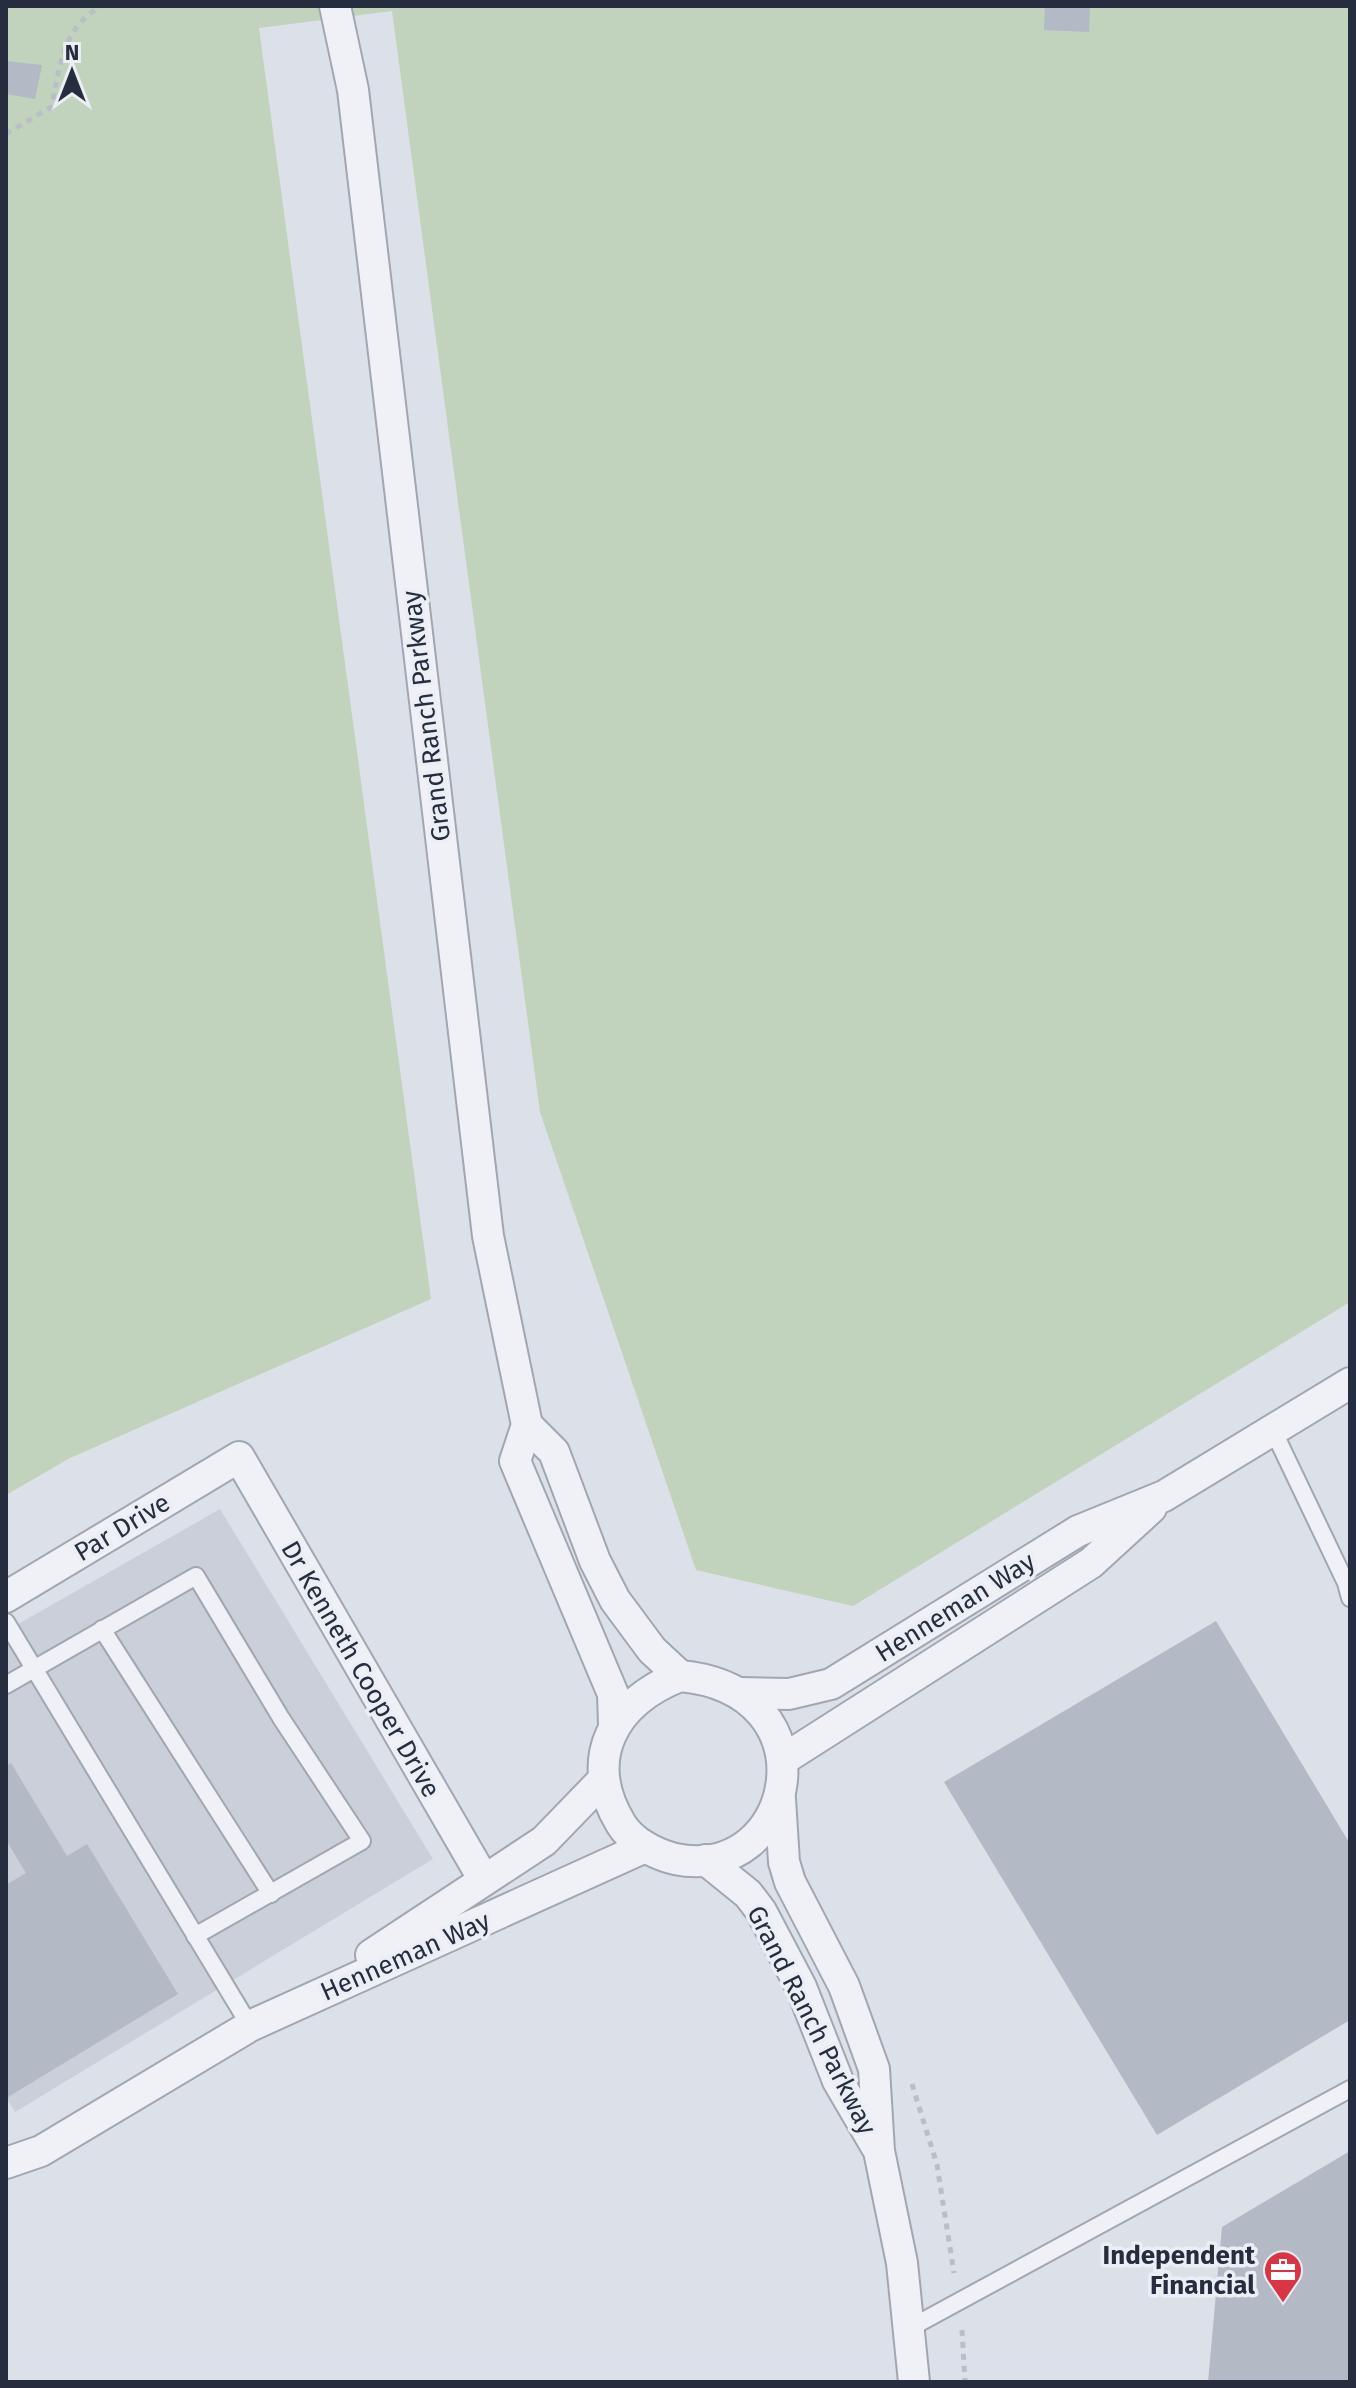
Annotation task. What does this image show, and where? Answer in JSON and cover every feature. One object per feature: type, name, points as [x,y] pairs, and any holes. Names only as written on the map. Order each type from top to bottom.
[{"type":"street","name":"Grand Ranch Parkway","points":[[335,6],[353,90],[488,1236],[527,1425],[515,1461],[613,1694],[614,1725]]},
{"type":"street","name":"Henneman Way","points":[[741,1693],[789,1694],[831,1684],[1078,1531],[1164,1496],[1350,1383]]},
{"type":"street","points":[[527,1425],[554,1452],[595,1561],[615,1600],[652,1650],[680,1676]]},
{"type":"street","name":"Par Drive","points":[[6,1597],[239,1457]]},
{"type":"street","name":"Dr Kenneth Cooper Drive","points":[[239,1457],[484,1880]]},
{"type":"street","name":"Henneman Way","points":[[784,1759],[1091,1563],[1164,1496]]},
{"type":"street","points":[[680,1676],[714,1682],[741,1693],[761,1710],[776,1733],[784,1759],[780,1799],[769,1821],[752,1840],[730,1853],[706,1860],[685,1861],[645,1847],[624,1830],[610,1807],[603,1780],[604,1752],[614,1725],[633,1703],[655,1686],[680,1676]]},
{"type":"street","name":"Henneman Way","points":[[296,2004],[544,1841],[603,1780]]},
{"type":"street","name":"Grand Ranch Parkway","points":[[780,1799],[787,1872],[844,1986],[874,2069],[879,2151],[897,2230],[914,2382]]},
{"type":"street","name":"Henneman Way","points":[[6,2163],[41,2151],[250,2026],[645,1847]]},
{"type":"street","name":"Grand Ranch Parkway","points":[[706,1860],[748,1894],[761,1911],[801,1987],[838,2081],[879,2151]]},
{"type":"lane","points":[[1273,1430],[1349,1589]]},
{"type":"lane","points":[[6,1685],[196,1576],[281,1718],[362,1841],[195,1936]]},
{"type":"lane","points":[[6,1622],[250,2026]]},
{"type":"lane","points":[[102,1629],[271,1894]]},
{"type":"lane","points":[[910,2328],[1350,2089]]},
{"type":"path","points":[[6,134],[51,107],[69,34],[88,13],[101,6]]},
{"type":"shaded area","points":[[220,1509],[433,1859],[15,2112],[6,2097],[6,1631]]},
{"type":"green space","points":[[6,6],[1350,6],[1350,1302],[853,1606],[696,1570],[540,1112],[392,11],[259,28],[431,1299],[70,1458],[6,1495]]},
{"type":"building","points":[[1045,6],[1090,6],[1089,32],[1044,30]]},
{"type":"building","points":[[6,61],[42,65],[35,99],[6,94]]},
{"type":"building","points":[[1216,1621],[1350,1844],[1350,2020],[1157,2135],[944,1782]]},
{"type":"building","points":[[11,1763],[67,1856],[87,1844],[178,1994],[8,2097],[6,1885],[26,1873],[6,1840],[6,1766]]},
{"type":"building","name":"Independent Financial","points":[[1350,2151],[1350,2382],[1208,2382],[1222,2227]]},
{"type":"place","name":"Independent Financial","points":[[1283,2304]]}]
